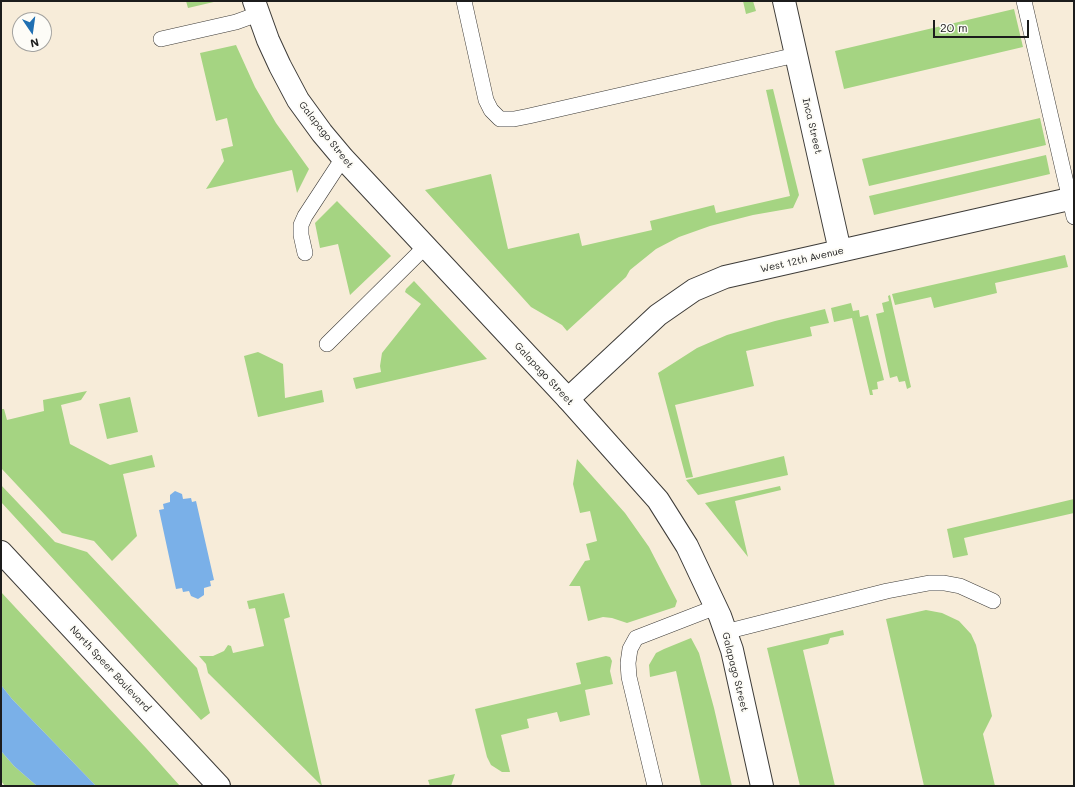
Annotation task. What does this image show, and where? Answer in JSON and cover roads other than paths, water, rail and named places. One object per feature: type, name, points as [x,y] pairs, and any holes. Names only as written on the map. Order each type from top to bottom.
[{"type":"street","name":"Inca Street","points":[[784,1],[840,251]]},
{"type":"street","name":"Galapago Street","points":[[256,8],[280,66],[298,100],[322,133],[343,158],[568,399],[658,500],[688,546],[716,607],[732,650],[762,786]]},
{"type":"street","name":"West 12th Avenue","points":[[568,399],[658,315],[694,290],[725,277],[840,251],[1073,205]]},
{"type":"street","name":"North Speer Boulevard","points":[[1,552],[219,786]]},
{"type":"lane","points":[[464,1],[486,100],[491,110],[500,119],[514,119],[529,116],[796,55]]},
{"type":"lane","points":[[1024,1],[1073,205]]},
{"type":"lane","points":[[161,39],[236,22],[256,8]]},
{"type":"lane","points":[[305,253],[301,235],[301,225],[305,216],[343,158]]},
{"type":"lane","points":[[326,344],[426,246]]},
{"type":"lane","points":[[726,632],[888,591],[929,583],[944,583],[960,586],[993,601]]},
{"type":"lane","points":[[655,786],[629,677],[628,662],[630,649],[636,638],[716,607]]},
{"type":"water","points":[[175,491],[182,494],[183,499],[191,498],[192,502],[196,501],[214,580],[210,581],[211,586],[204,588],[204,595],[198,599],[191,596],[189,591],[183,592],[182,588],[176,589],[159,510],[164,509],[163,504],[170,502],[170,495]]},
{"type":"water","points":[[1,685],[12,699],[96,786],[37,786],[14,766],[1,751]]}]
